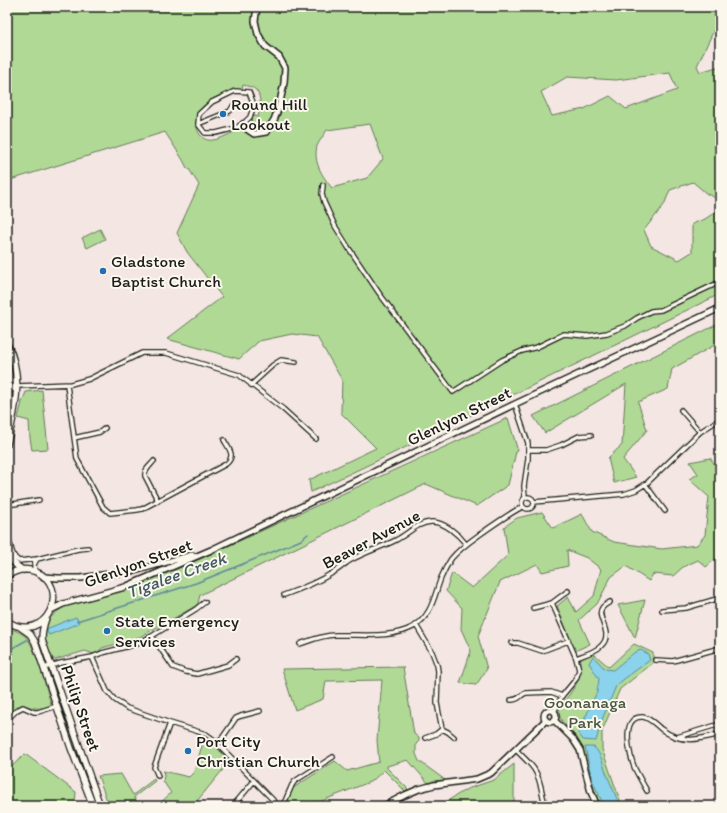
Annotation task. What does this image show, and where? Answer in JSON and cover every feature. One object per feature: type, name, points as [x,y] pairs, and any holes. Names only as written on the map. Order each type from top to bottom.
[{"type":"main road","points":[[243,124],[254,134],[266,132],[274,120],[279,107],[284,84],[285,68],[279,57],[266,46],[258,34],[256,21],[257,7]]},
{"type":"main road","name":"Glenlyon Street","points":[[51,610],[66,603],[125,587],[211,550],[515,404],[720,308]]},
{"type":"main road","points":[[7,344],[15,368],[17,386],[14,413],[7,444]]},
{"type":"main road","points":[[7,384],[7,390],[17,386]]},
{"type":"main road","points":[[7,546],[12,562],[23,570]]},
{"type":"main road","name":"Glenlyon Street","points":[[44,577],[81,578],[138,570],[211,550]]},
{"type":"main road","points":[[7,576],[16,571],[23,570],[35,572],[44,577],[53,592],[51,610],[46,618],[34,626],[20,627]]},
{"type":"main road","name":"Philip Street","points":[[46,618],[42,627],[42,640],[100,806]]},
{"type":"main road","name":"Philip Street","points":[[7,621],[20,627],[33,638],[71,748],[93,806]]},
{"type":"main road","points":[[546,720],[544,716],[546,712],[550,710],[554,712],[556,716],[554,720]]},
{"type":"main road","points":[[546,720],[550,722],[554,720]]},
{"type":"main road","points":[[384,806],[419,789],[434,785],[477,779],[491,773],[546,720]]},
{"type":"main road","points":[[554,720],[573,739],[580,750],[591,792],[597,806]]},
{"type":"street","points":[[235,90],[249,92],[254,105],[250,117],[243,124],[236,128],[216,133],[205,133],[198,124],[199,114],[212,102],[235,90]]},
{"type":"street","points":[[198,124],[230,111],[235,103]]},
{"type":"street","points":[[324,185],[322,194],[324,202],[335,226],[348,247],[453,392],[502,360],[522,351],[537,347],[564,334],[587,336],[607,333],[625,326],[650,312],[661,310],[720,282]]},
{"type":"street","points":[[17,386],[67,385],[89,379],[142,353],[166,353],[239,375],[283,410],[316,439]]},
{"type":"street","points":[[251,385],[273,365],[281,360],[296,362]]},
{"type":"street","points":[[67,385],[76,459],[103,507],[110,513],[142,509],[229,462],[232,455],[224,440]]},
{"type":"street","points":[[515,404],[528,443],[524,486],[525,497],[522,500],[522,507]]},
{"type":"street","points":[[681,410],[700,432]]},
{"type":"street","points":[[534,502],[624,494],[636,490],[645,484],[700,432],[720,419]]},
{"type":"street","points":[[74,438],[100,432],[105,428]]},
{"type":"street","points":[[528,450],[546,450],[561,445],[579,436],[591,435]]},
{"type":"street","points":[[154,461],[144,473],[158,501]]},
{"type":"street","points":[[645,484],[664,511]]},
{"type":"street","points":[[525,497],[531,498],[534,502]]},
{"type":"street","points":[[7,505],[39,500]]},
{"type":"street","points":[[300,644],[330,635],[390,634],[403,631],[416,625],[429,611],[441,578],[455,554],[466,544],[501,519],[522,507],[530,509],[534,502]]},
{"type":"street","name":"Beaver Avenue","points":[[284,595],[319,581],[335,572],[351,560],[397,540],[417,526],[425,523],[433,522],[442,524],[460,536],[466,544]]},
{"type":"street","points":[[7,536],[15,559],[21,562],[88,548]]},
{"type":"street","points":[[35,572],[34,565],[37,559]]},
{"type":"street","points":[[533,608],[552,603],[568,591]]},
{"type":"street","points":[[662,610],[686,608],[720,598]]},
{"type":"street","points":[[44,668],[51,665],[92,657],[136,644],[152,636],[205,602]]},
{"type":"street","points":[[576,658],[597,649],[603,644],[606,638],[606,632],[600,613],[603,606],[610,602]]},
{"type":"street","points":[[552,603],[576,658],[578,666],[578,675],[562,696],[554,712]]},
{"type":"street","points":[[416,625],[432,652],[437,665],[437,703],[442,729]]},
{"type":"street","points":[[152,636],[173,667],[186,672],[197,674],[228,665],[236,659]]},
{"type":"street","points":[[512,643],[518,643],[542,651],[568,642]]},
{"type":"street","points":[[655,660],[673,661],[720,648]]},
{"type":"street","points":[[92,657],[107,691],[115,700],[127,708],[170,724],[206,734],[218,744],[273,800],[277,806]]},
{"type":"street","points":[[511,700],[518,699],[526,693],[551,692],[562,696]]},
{"type":"street","points":[[7,720],[16,710],[23,707],[34,712],[38,712],[57,706]]},
{"type":"street","points":[[218,744],[236,718],[260,711]]},
{"type":"street","points":[[647,791],[636,771],[630,752],[629,732],[632,721],[639,717],[646,718],[663,731],[676,737],[688,739],[698,740],[720,734]]},
{"type":"street","points":[[158,776],[154,767],[170,724]]},
{"type":"street","points":[[676,737],[720,724]]},
{"type":"street","points":[[442,729],[454,737]]},
{"type":"street","points":[[425,738],[436,734],[442,729]]},
{"type":"street","points":[[516,750],[537,773],[545,806]]},
{"type":"street","points":[[283,806],[292,785],[296,781],[333,758]]},
{"type":"street","points":[[233,806],[254,781]]},
{"type":"green space","points":[[7,7],[601,7],[606,9],[609,7],[720,7],[720,17],[697,66],[700,72],[720,66],[720,200],[707,194],[693,182],[670,190],[664,205],[644,230],[651,246],[679,260],[692,252],[692,224],[705,219],[720,209],[720,294],[311,492],[309,480],[376,448],[341,413],[342,380],[317,337],[292,334],[259,341],[239,359],[167,339],[222,297],[187,252],[177,233],[199,185],[165,132],[7,181]],"holes":[[[670,73],[677,90],[626,109],[610,96],[584,109],[552,116],[541,92],[567,77],[616,80]],[[243,85],[252,87],[256,90],[259,96],[260,107],[258,117],[252,115],[251,119],[254,126],[246,131],[242,129],[213,140],[208,140],[200,135],[196,125],[199,111],[217,97],[230,91],[242,89]],[[370,124],[383,159],[367,178],[332,188],[322,174],[316,158],[317,146],[327,130]]]},
{"type":"green space","points":[[100,229],[105,239],[87,248],[82,238]]},
{"type":"green space","points":[[720,323],[720,342],[672,369],[668,389],[638,402],[647,430],[623,459],[636,477],[614,483],[608,458],[622,445],[626,384],[545,433],[533,416]]},
{"type":"green space","points":[[42,390],[48,449],[32,450],[29,421],[18,418],[26,392]]},
{"type":"green space","points":[[508,418],[517,448],[508,485],[477,506],[426,484],[200,595],[198,603],[194,607],[138,638],[102,648],[94,654],[85,651],[55,660],[53,659],[45,640],[45,629],[52,616],[64,607],[120,592],[189,564]]},
{"type":"green space","points":[[710,458],[720,471],[720,555],[706,567],[698,560],[683,567],[673,576],[653,574],[649,581],[626,566],[611,577],[597,604],[579,620],[590,644],[575,651],[557,606],[568,597],[576,612],[594,596],[601,569],[587,558],[567,550],[568,566],[542,572],[537,564],[500,582],[478,636],[487,669],[476,685],[460,683],[471,651],[461,629],[462,608],[446,591],[452,573],[472,588],[508,555],[504,527],[517,518],[542,512],[553,528],[582,514],[592,532],[614,542],[662,549],[697,545],[705,535],[709,497],[689,479],[698,474],[690,462]]},
{"type":"green space","points":[[645,600],[635,638],[618,605]]},
{"type":"green space","points":[[7,628],[22,634],[30,642],[41,670],[51,705],[35,708],[22,705],[10,713],[7,710]]},
{"type":"green space","name":"Goonanaga Park","points":[[634,644],[653,653],[653,663],[620,689],[602,731],[602,749],[622,806],[601,806],[597,798],[580,744],[573,733],[562,722],[559,711],[576,684],[580,672],[580,659],[593,653],[609,667]]},
{"type":"green space","points":[[403,667],[414,734],[419,738],[419,741],[416,744],[416,754],[419,761],[445,780],[428,783],[408,760],[387,766],[387,768],[408,789],[405,791],[384,770],[372,781],[309,806],[282,806],[290,790],[335,761],[347,771],[379,762],[377,740],[382,680],[326,681],[323,699],[295,710],[282,669]]},
{"type":"green space","points":[[204,739],[210,741],[230,761],[193,806],[157,806],[171,793],[163,781],[163,771],[189,777],[194,772]]},
{"type":"green space","points":[[25,754],[76,792],[75,803],[69,806],[7,806],[7,771]]},
{"type":"green space","points":[[514,764],[514,806],[439,806],[467,789],[494,780]]},
{"type":"green space","points":[[121,774],[133,795],[154,779],[155,781],[134,797],[140,806],[109,806],[98,776]]},
{"type":"water","points":[[76,617],[79,623],[49,635],[46,629]]},
{"type":"water","points":[[641,650],[648,654],[650,660],[616,686],[602,720],[596,741],[583,740],[578,733],[597,692],[599,679],[589,663],[593,656],[605,669],[613,670],[635,652]]},
{"type":"water","points":[[585,747],[594,747],[599,753],[619,805],[604,806],[592,780]]},
{"type":"waterway","name":"Tigalee Creek","points":[[77,621],[196,583],[301,540],[308,534]]},
{"type":"waterway","name":"Tigalee Creek","points":[[7,651],[27,640]]},
{"type":"place","name":"Round Hill Lookout","points":[[223,114]]},
{"type":"place","name":"Gladstone Baptist Church","points":[[103,271]]},
{"type":"place","name":"State Emergency Services","points":[[107,631]]},
{"type":"place","name":"Port City Christian Church","points":[[188,751]]}]
